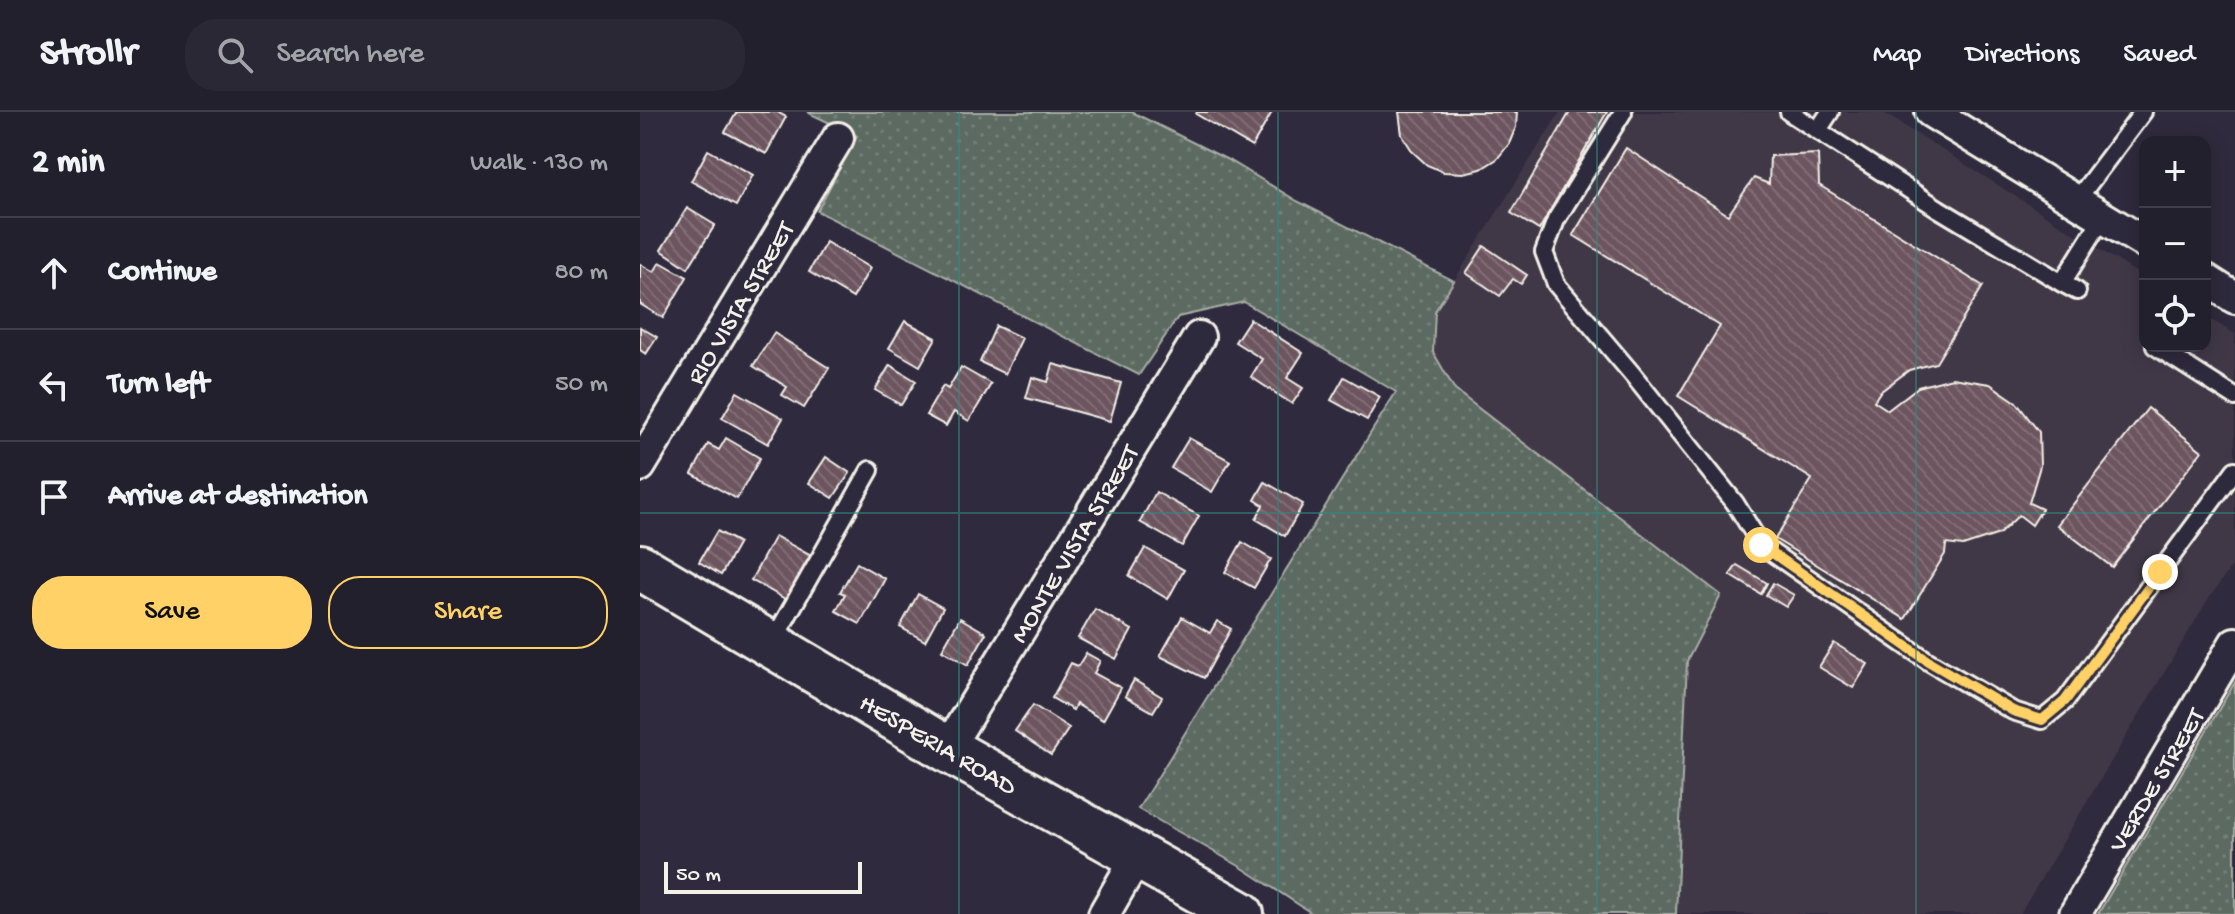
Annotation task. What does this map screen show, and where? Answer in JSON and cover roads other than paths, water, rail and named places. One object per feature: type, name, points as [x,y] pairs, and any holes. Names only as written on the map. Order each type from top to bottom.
[{"type":"main road","name":"HESPERIA ROAD","points":[[640,567],[947,749],[1241,914]]},
{"type":"street","points":[[1931,112],[2139,239]]},
{"type":"street","name":"RIO VISTA STREET","points":[[640,466],[838,138]]},
{"type":"street","points":[[2207,280],[2235,298]]},
{"type":"street","name":"MONTE VISTA STREET","points":[[947,749],[1199,337]]},
{"type":"street","name":"VERDE STREET","points":[[2075,914],[2235,643]]},
{"type":"street","points":[[1104,914],[1138,855]]},
{"type":"lane","points":[[1623,112],[1556,220],[1544,252],[1556,284],[1735,503],[1761,545],[1928,661],[2013,711],[2042,720],[2065,701],[2235,470]]},
{"type":"lane","points":[[1789,112],[1939,209],[2070,287],[2103,217]]},
{"type":"lane","points":[[1818,130],[1830,112]]},
{"type":"lane","points":[[2076,201],[2143,112]]},
{"type":"lane","points":[[2164,352],[2235,397]]},
{"type":"lane","points":[[771,645],[870,470]]}]
